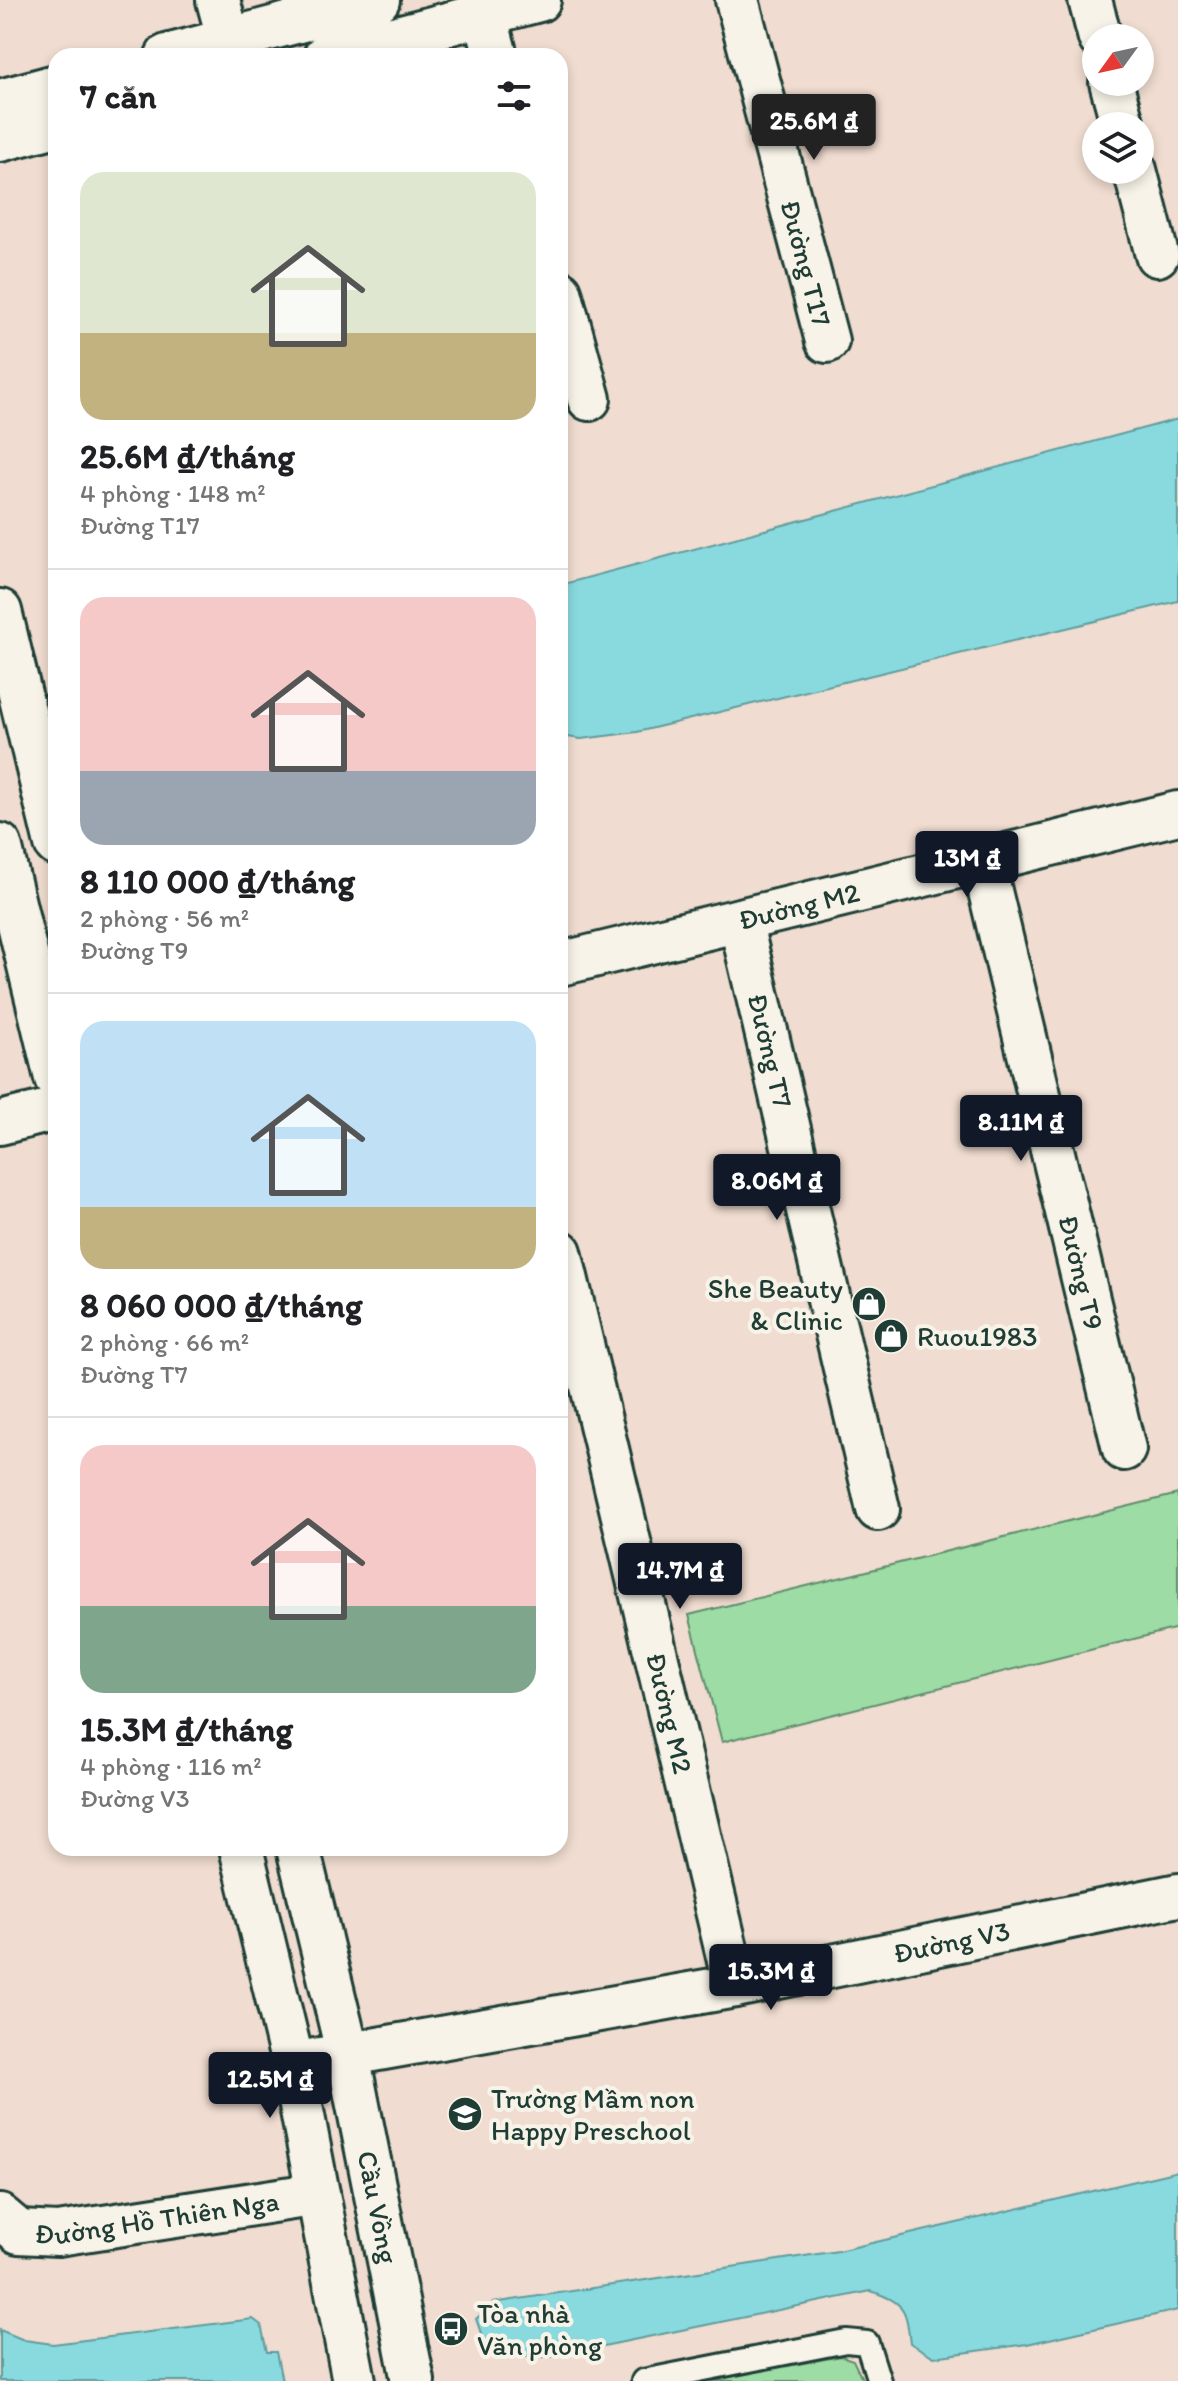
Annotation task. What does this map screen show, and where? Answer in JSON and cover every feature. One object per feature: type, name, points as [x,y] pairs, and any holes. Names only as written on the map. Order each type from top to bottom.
[{"type":"street","points":[[187,48],[226,32],[378,0]]},
{"type":"street","points":[[351,48],[483,7],[539,0]]},
{"type":"street","name":"Đường T17","points":[[737,0],[827,341]]},
{"type":"street","points":[[1090,0],[1096,24]]},
{"type":"street","points":[[483,7],[494,48]]},
{"type":"street","points":[[0,101],[48,88]]},
{"type":"street","points":[[0,140],[48,127]]},
{"type":"street","points":[[1139,184],[1157,255]]},
{"type":"street","points":[[568,322],[589,399]]},
{"type":"street","points":[[0,611],[48,811]]},
{"type":"street","name":"Đường M2","points":[[568,962],[1178,813]]},
{"type":"street","points":[[0,845],[48,1045]]},
{"type":"street","name":"Đường T9","points":[[983,862],[1124,1449]]},
{"type":"street","name":"Đường T7","points":[[740,920],[878,1509]]},
{"type":"street","points":[[0,1123],[48,1111]]},
{"type":"street","name":"Đường M2","points":[[568,1286],[735,1986]]},
{"type":"street","name":"Cầu Vồng","points":[[243,1856],[293,2064],[354,2381]]},
{"type":"street","name":"Cầu Vồng","points":[[300,1856],[348,2055],[413,2381]]},
{"type":"street","name":"Đường V3","points":[[293,2064],[735,1986],[1178,1895]]},
{"type":"street","name":"Đường Hồ Thiên Nga","points":[[0,2216],[19,2232],[58,2234],[318,2194]]},
{"type":"lane","points":[[643,2381],[846,2341],[867,2343],[879,2381]]},
{"type":"green space","points":[[1178,1494],[1178,1628],[722,1742],[689,1615]]},
{"type":"green space","points":[[841,2356],[853,2360],[863,2381],[707,2381]]},
{"type":"water","points":[[1178,419],[1178,601],[637,732],[581,739],[568,737],[568,583]]},
{"type":"water","points":[[1178,2171],[1178,2310],[1027,2344],[934,2357],[910,2343],[902,2308],[891,2299],[871,2291],[550,2357],[510,2356],[485,2344],[476,2319],[493,2303],[838,2251]]},
{"type":"water","points":[[253,2319],[261,2325],[267,2352],[276,2352],[282,2381],[0,2381],[0,2330],[24,2340],[53,2344]]},
{"type":"place","name":"She Beauty & Clinic","points":[[869,1304]]},
{"type":"place","name":"Ruou1983","points":[[891,1336]]},
{"type":"place","name":"Trường Mầm non Happy Preschool","points":[[465,2114]]},
{"type":"place","name":"Tòa nhà Văn phòng","points":[[451,2329]]}]
